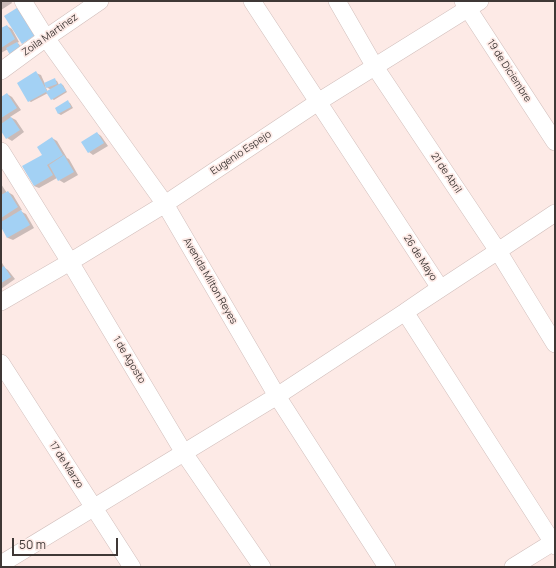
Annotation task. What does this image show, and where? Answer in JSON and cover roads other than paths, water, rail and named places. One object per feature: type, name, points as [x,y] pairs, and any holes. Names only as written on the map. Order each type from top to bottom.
[{"type":"street","name":"Avenida Milton Reyes","points":[[23,1],[46,38],[165,204],[277,396],[387,567]]},
{"type":"street","name":"Zoila Martinez","points":[[1,70],[100,1]]},
{"type":"street","name":"26 de Mayo","points":[[252,1],[440,288],[405,312]]},
{"type":"street","name":"21 de Abril","points":[[337,1],[375,67],[498,251],[555,344]]},
{"type":"street","name":"Eugenio Espejo","points":[[1,302],[165,204],[318,102],[375,67],[470,4]]},
{"type":"street","name":"19 de Diciembre","points":[[470,4],[555,142]]},
{"type":"street","name":"1 de Agosto","points":[[1,151],[70,262],[184,452],[262,567]]},
{"type":"street","points":[[1,564],[277,396],[555,213]]},
{"type":"street","points":[[405,312],[554,543],[513,567]]},
{"type":"street","name":"17 de Marzo","points":[[1,363],[132,567]]}]
